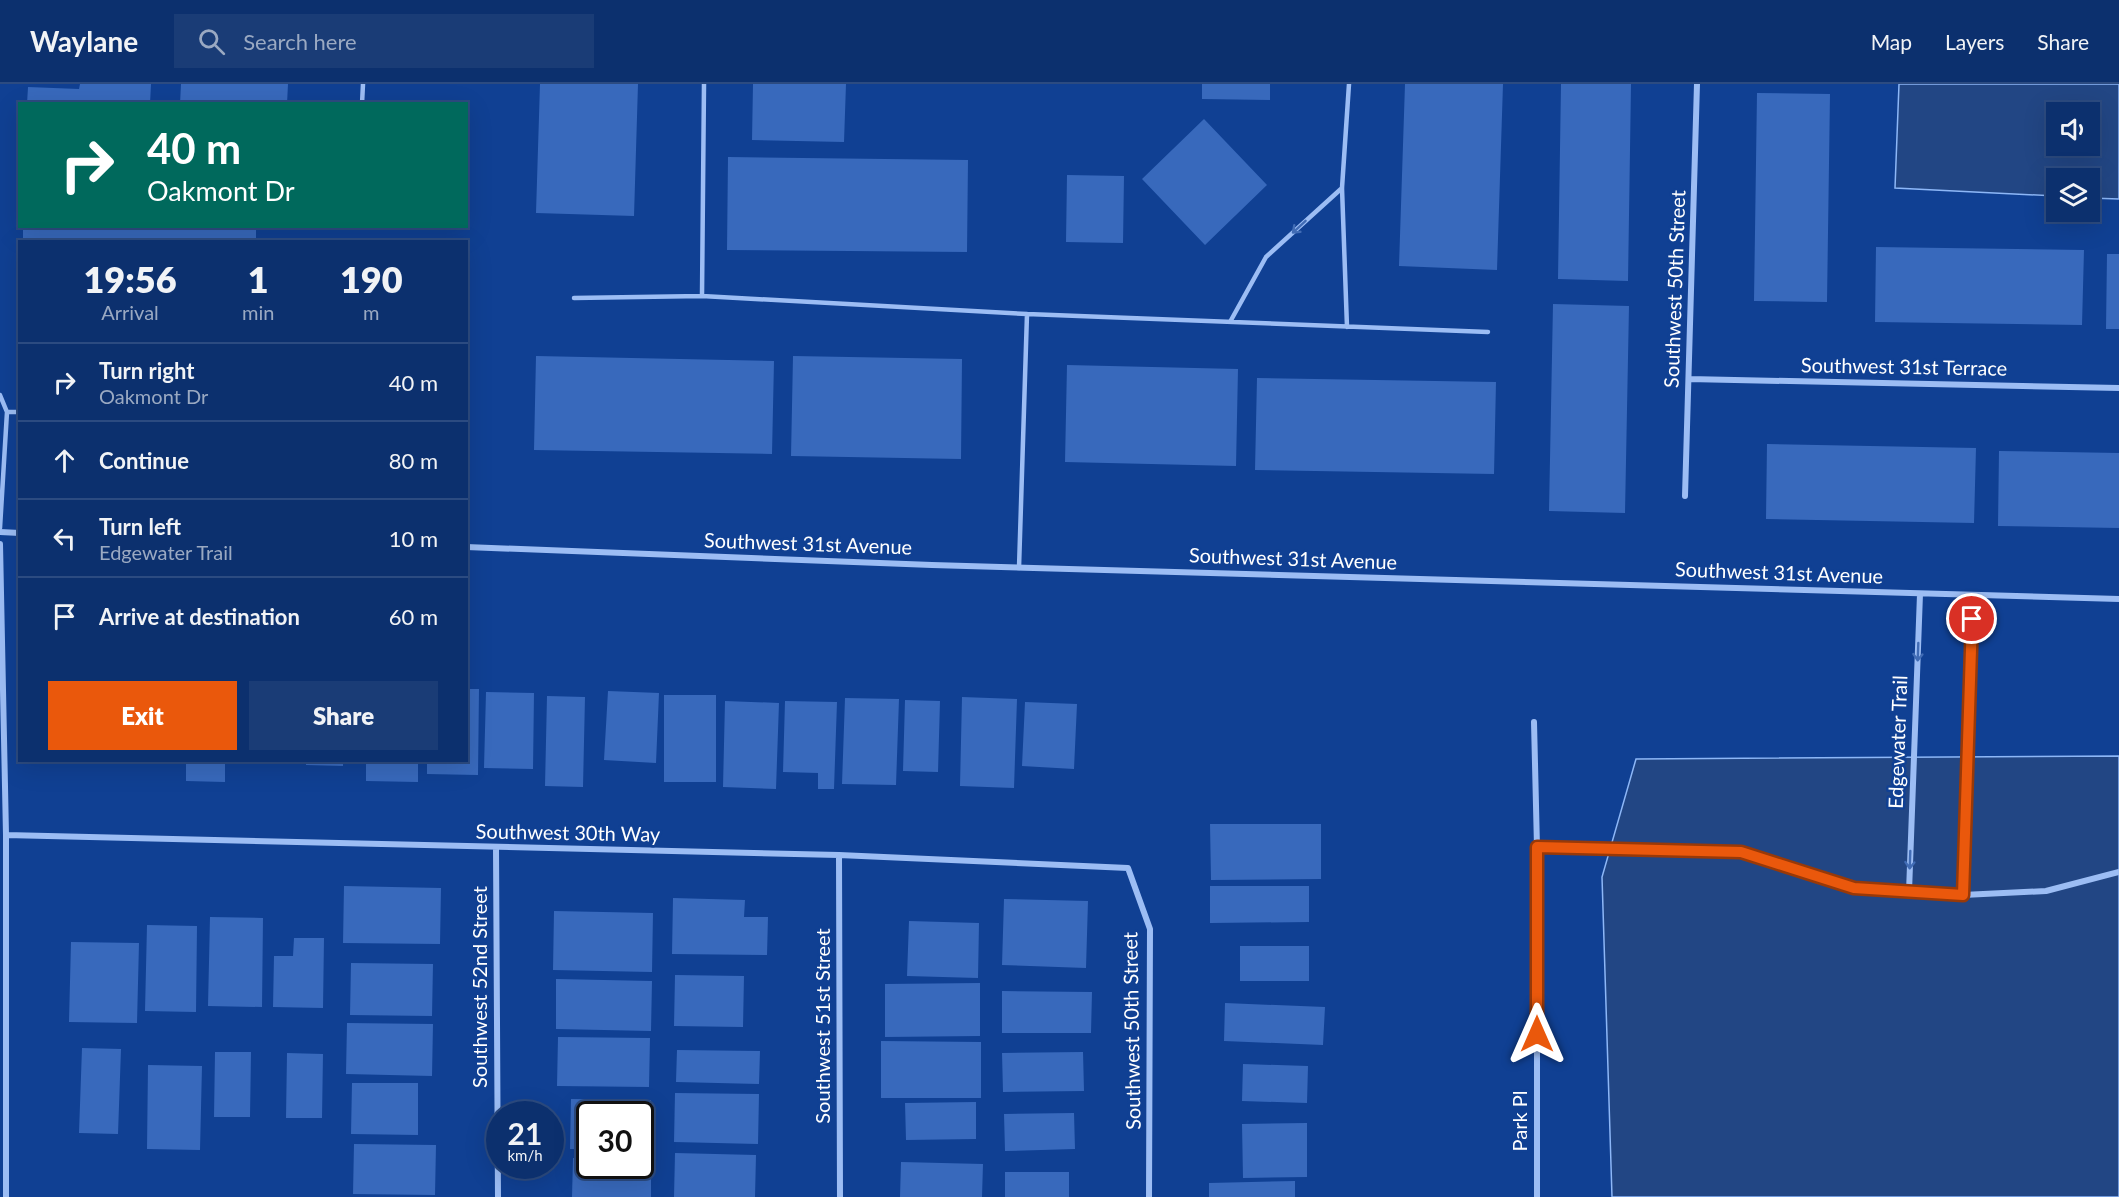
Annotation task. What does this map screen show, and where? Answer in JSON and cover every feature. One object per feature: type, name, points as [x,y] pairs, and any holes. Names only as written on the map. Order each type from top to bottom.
[{"type":"street","name":"Southwest 50th Street","points":[[1685,496],[1697,84]]},
{"type":"street","name":"Southwest 31st Terrace","points":[[1689,379],[2119,388]]},
{"type":"street","points":[[0,530],[18,533]]},
{"type":"street","points":[[0,544],[6,835],[6,1197]]},
{"type":"street","name":"Southwest 31st Avenue","points":[[468,547],[1019,568],[2119,599]]},
{"type":"street","name":"Edgewater Trail","points":[[1909,892],[1920,594]]},
{"type":"street","points":[[1963,895],[1973,595]]},
{"type":"street","name":"Park Pl","points":[[1534,722],[1537,847],[1537,1197]]},
{"type":"street","name":"Southwest 30th Way","points":[[6,835],[839,855],[1128,868]]},
{"type":"street","points":[[1537,847],[1741,852],[1854,888],[1963,895],[2046,891],[2119,872]]},
{"type":"street","name":"Southwest 52nd Street","points":[[496,848],[498,1197]]},
{"type":"street","name":"Southwest 51st Street","points":[[839,855],[840,1197]]},
{"type":"street","name":"Southwest 50th Street","points":[[1128,868],[1149,929],[1149,1197]]},
{"type":"lane","points":[[362,102],[363,84]]},
{"type":"lane","points":[[702,296],[704,84]]},
{"type":"lane","points":[[1347,327],[1342,188],[1349,84]]},
{"type":"lane","points":[[1230,322],[1266,257],[1342,188]]},
{"type":"lane","points":[[574,298],[702,296],[1027,314],[1488,332]]},
{"type":"lane","points":[[1019,568],[1027,314]]},
{"type":"lane","points":[[0,395],[7,412],[0,530]]},
{"type":"lane","points":[[7,412],[18,412]]},
{"type":"water","points":[[1899,84],[2119,84],[2119,199],[2100,198],[2100,168],[2046,168],[2046,196],[1895,188]]},
{"type":"water","points":[[2119,756],[2119,1197],[1612,1197],[1602,877],[1636,759]]},
{"type":"building","points":[[80,84],[151,84],[150,102],[27,102],[28,87],[79,89]]},
{"type":"building","points":[[181,84],[288,84],[287,102],[180,102]]},
{"type":"building","points":[[540,84],[638,84],[634,216],[536,213]]},
{"type":"building","points":[[753,84],[846,84],[844,142],[752,140]]},
{"type":"building","points":[[1202,84],[1270,84],[1270,100],[1202,99]]},
{"type":"building","points":[[1405,84],[1503,84],[1497,270],[1399,266]]},
{"type":"building","points":[[1561,84],[1631,84],[1628,281],[1558,279]]},
{"type":"building","points":[[1757,93],[1830,94],[1827,302],[1754,301]]},
{"type":"building","points":[[1204,119],[1267,185],[1205,245],[1142,179]]},
{"type":"building","points":[[728,157],[968,160],[967,252],[727,250]]},
{"type":"building","points":[[1067,175],[1124,176],[1123,243],[1066,242]]},
{"type":"building","points":[[23,228],[256,228],[256,240],[23,240]]},
{"type":"building","points":[[1876,247],[2084,250],[2082,325],[1875,322]]},
{"type":"building","points":[[2107,254],[2119,254],[2119,329],[2106,329]]},
{"type":"building","points":[[1553,304],[1629,306],[1625,513],[1549,511]]},
{"type":"building","points":[[536,356],[774,361],[772,454],[534,450]]},
{"type":"building","points":[[793,356],[962,359],[961,459],[791,456]]},
{"type":"building","points":[[1067,365],[1238,369],[1236,466],[1065,462]]},
{"type":"building","points":[[1257,378],[1496,382],[1494,474],[1255,470]]},
{"type":"building","points":[[1767,444],[1976,448],[1974,523],[1766,519]]},
{"type":"building","points":[[1999,451],[2119,453],[2119,528],[1998,526]]},
{"type":"building","points":[[468,689],[479,689],[478,775],[427,774],[427,762],[468,762]]},
{"type":"building","points":[[608,691],[659,693],[656,763],[604,760]]},
{"type":"building","points":[[486,692],[534,693],[533,769],[484,768]]},
{"type":"building","points":[[664,695],[716,695],[716,782],[664,782]]},
{"type":"building","points":[[547,696],[585,697],[583,787],[545,786]]},
{"type":"building","points":[[962,697],[1017,699],[1014,788],[960,786]]},
{"type":"building","points":[[845,698],[899,699],[896,785],[842,784]]},
{"type":"building","points":[[905,700],[940,701],[938,772],[903,771]]},
{"type":"building","points":[[725,701],[779,703],[776,789],[723,787]]},
{"type":"building","points":[[785,701],[837,702],[834,789],[818,789],[818,773],[783,772]]},
{"type":"building","points":[[1025,702],[1077,704],[1074,769],[1022,766]]},
{"type":"building","points":[[186,762],[225,762],[225,782],[186,781]]},
{"type":"building","points":[[290,762],[290,764],[247,763]]},
{"type":"building","points":[[306,762],[343,762],[343,766],[306,765]]},
{"type":"building","points":[[366,762],[418,762],[418,782],[366,781]]},
{"type":"building","points":[[1210,824],[1321,824],[1321,879],[1211,880]]},
{"type":"building","points":[[344,886],[441,888],[440,944],[343,943]]},
{"type":"building","points":[[1210,886],[1309,886],[1309,922],[1210,923]]},
{"type":"building","points":[[673,898],[745,900],[744,917],[768,917],[767,955],[672,954]]},
{"type":"building","points":[[1004,899],[1088,901],[1086,968],[1002,965]]},
{"type":"building","points":[[554,911],[653,913],[652,972],[553,970]]},
{"type":"building","points":[[210,917],[263,918],[262,1007],[208,1006]]},
{"type":"building","points":[[909,921],[979,923],[978,978],[907,976]]},
{"type":"building","points":[[147,925],[197,926],[196,1012],[145,1011]]},
{"type":"building","points":[[294,938],[324,938],[323,1008],[273,1007],[274,956],[293,956]]},
{"type":"building","points":[[71,942],[139,943],[137,1023],[69,1022]]},
{"type":"building","points":[[1240,946],[1309,946],[1309,981],[1240,981]]},
{"type":"building","points":[[351,963],[433,964],[432,1016],[350,1015]]},
{"type":"building","points":[[675,975],[744,976],[743,1027],[674,1026]]},
{"type":"building","points":[[556,979],[652,981],[651,1031],[556,1029]]},
{"type":"building","points":[[980,983],[980,1036],[885,1037],[885,984]]},
{"type":"building","points":[[1002,991],[1092,992],[1091,1033],[1002,1033]]},
{"type":"building","points":[[1225,1003],[1325,1007],[1323,1045],[1224,1041]]},
{"type":"building","points":[[347,1023],[433,1024],[432,1076],[346,1074]]},
{"type":"building","points":[[558,1037],[650,1038],[649,1087],[557,1086]]},
{"type":"building","points":[[881,1041],[981,1042],[981,1098],[881,1098]]},
{"type":"building","points":[[82,1048],[121,1049],[118,1134],[79,1133]]},
{"type":"building","points":[[677,1050],[760,1051],[759,1084],[676,1082]]},
{"type":"building","points":[[215,1052],[251,1052],[250,1117],[214,1117]]},
{"type":"building","points":[[1083,1052],[1084,1091],[1003,1092],[1002,1053]]},
{"type":"building","points":[[287,1053],[323,1054],[322,1118],[286,1118]]},
{"type":"building","points":[[1243,1064],[1308,1066],[1307,1103],[1242,1101]]},
{"type":"building","points":[[148,1065],[202,1066],[200,1150],[147,1149]]},
{"type":"building","points":[[352,1083],[418,1083],[418,1135],[351,1134]]},
{"type":"building","points":[[675,1093],[759,1094],[758,1144],[674,1142]]},
{"type":"building","points":[[571,1099],[651,1100],[576,1101],[576,1149],[570,1149]]},
{"type":"building","points":[[976,1102],[976,1139],[906,1140],[905,1103]]},
{"type":"building","points":[[1074,1113],[1075,1149],[1005,1151],[1004,1114]]},
{"type":"building","points":[[1307,1123],[1307,1177],[1243,1178],[1242,1124]]},
{"type":"building","points":[[354,1144],[436,1145],[435,1195],[353,1194]]},
{"type":"building","points":[[675,1153],[756,1155],[755,1197],[674,1197]]},
{"type":"building","points":[[573,1158],[576,1158],[576,1179],[651,1179],[651,1197],[572,1197]]},
{"type":"building","points":[[901,1162],[983,1164],[982,1197],[900,1197]]},
{"type":"building","points":[[1005,1172],[1069,1172],[1069,1197],[1005,1197]]},
{"type":"building","points":[[1295,1181],[1295,1197],[1209,1197],[1209,1183]]},
{"type":"route","points":[[1537,1034],[1537,847],[1741,852],[1854,888],[1963,895],[1972,619]]}]
